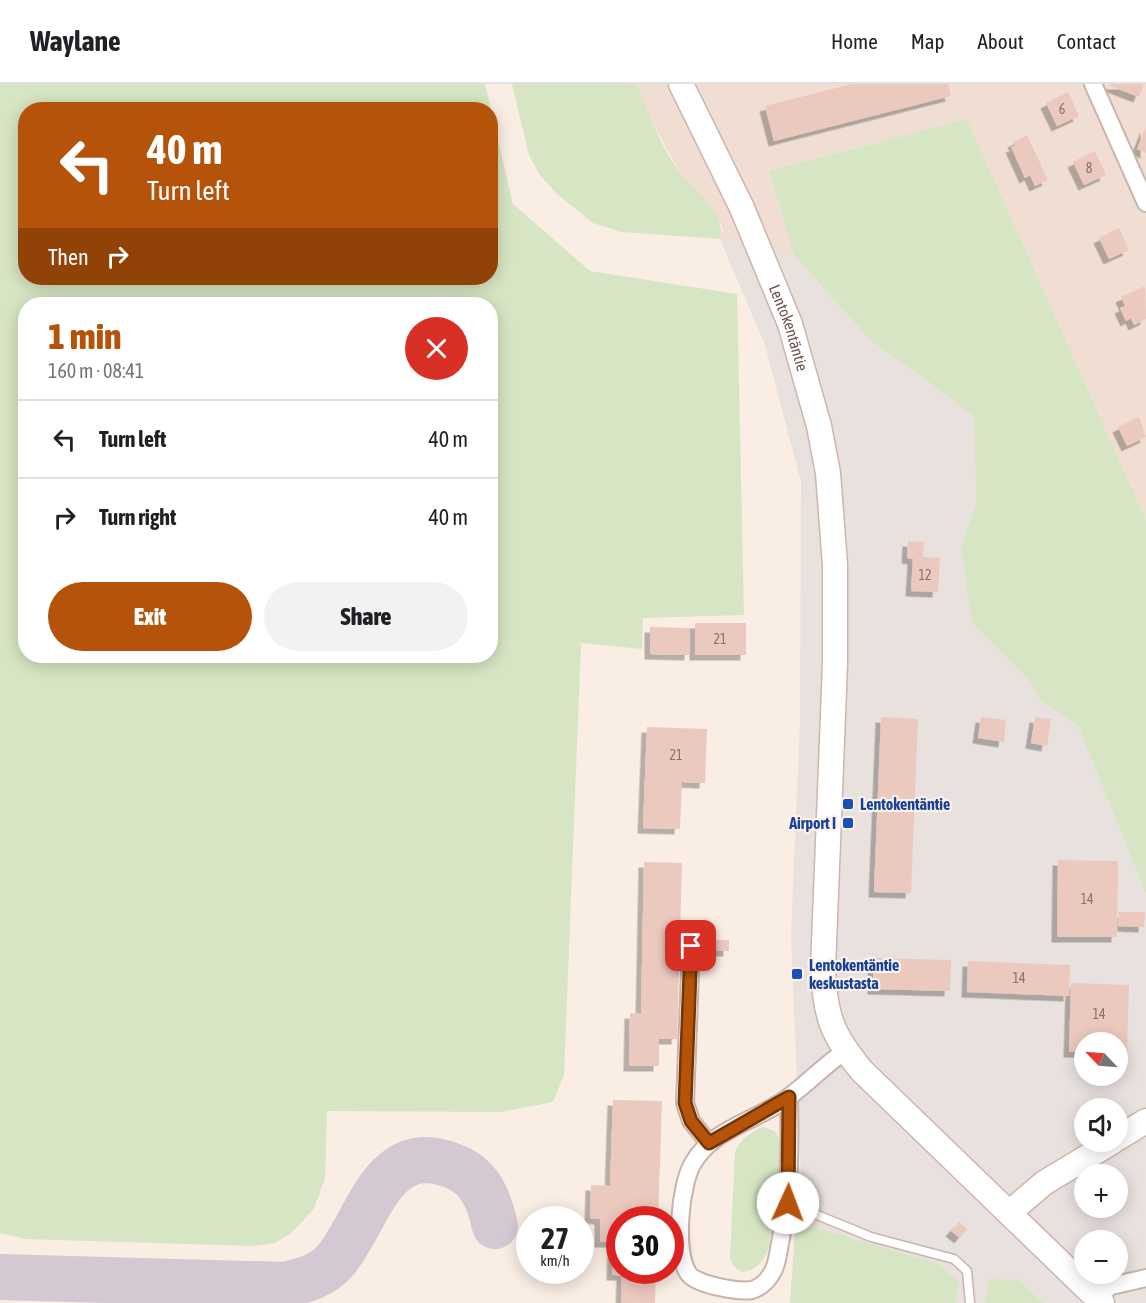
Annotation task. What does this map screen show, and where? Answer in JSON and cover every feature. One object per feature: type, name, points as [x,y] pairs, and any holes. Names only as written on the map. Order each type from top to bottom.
[{"type":"street","name":"Lentokentäntie","points":[[681,84],[746,218],[790,324],[819,426],[828,473],[835,565],[824,999],[829,1022],[845,1051],[862,1071],[1099,1300]]},
{"type":"street","points":[[1093,84],[1146,203]]},
{"type":"street","points":[[691,946],[685,1103],[691,1121],[709,1143]]},
{"type":"street","points":[[789,1097],[788,1203],[775,1267],[765,1283],[752,1290],[712,1286],[694,1280],[687,1273],[680,1237],[683,1190],[693,1163],[709,1143],[789,1097],[826,1064],[845,1051]]},
{"type":"street","points":[[1128,1132],[1146,1121]]},
{"type":"street","points":[[1009,1213],[1044,1183],[1095,1152]]},
{"type":"street","points":[[1099,1300],[1111,1286],[1146,1278]]},
{"type":"lane","points":[[788,1203],[871,1237],[954,1259],[967,1271],[970,1303]]},
{"type":"shaded area","points":[[637,84],[1146,84],[1146,520],[967,119],[769,171],[794,255],[720,239],[723,229],[717,216],[680,173],[649,116]]},
{"type":"shaded area","points":[[720,239],[794,255],[871,341],[974,417],[976,504],[961,546],[1044,703],[1078,726],[1146,894],[1146,1303],[956,1303],[959,1281],[864,1243],[803,1224],[791,936],[800,721],[801,482],[765,345]]},
{"type":"green space","points":[[0,84],[485,84],[489,102],[18,102],[18,285],[498,285],[498,140],[513,204],[590,271],[737,294],[744,615],[643,618],[642,649],[581,643],[564,1075],[553,1102],[500,1112],[327,1111],[325,1179],[313,1210],[291,1233],[275,1243],[252,1246],[26,1239],[0,1233]]},
{"type":"green space","points":[[512,84],[637,84],[668,154],[682,175],[715,213],[721,230],[720,239],[622,232],[593,223],[557,194],[540,175],[529,155]]},
{"type":"green space","points":[[967,119],[1146,520],[1146,894],[1078,726],[1044,703],[1030,681],[972,623],[961,546],[976,504],[974,417],[871,341],[794,255],[769,171]]},
{"type":"green space","points":[[764,1127],[775,1131],[782,1145],[769,1247],[759,1264],[752,1270],[742,1272],[733,1266],[730,1258],[735,1152],[747,1136]]},
{"type":"green space","points":[[803,1224],[938,1264],[959,1281],[956,1303],[790,1303],[795,1233]]},
{"type":"green space","points":[[989,1279],[1018,1280],[1043,1303],[985,1303]]},
{"type":"building","points":[[852,84],[948,84],[951,96],[774,141],[765,106]]},
{"type":"building","points":[[1111,84],[1144,84],[1139,97],[1110,86]]},
{"type":"building","points":[[1068,92],[1079,116],[1057,126],[1046,103]]},
{"type":"building","points":[[1146,127],[1146,153],[1137,149]]},
{"type":"building","points":[[1027,135],[1048,180],[1035,186],[1030,175],[1025,178],[1011,147],[1015,146],[1013,142]]},
{"type":"building","points":[[1095,151],[1106,175],[1084,185],[1073,162]]},
{"type":"building","points":[[1119,228],[1129,250],[1109,259],[1099,238]]},
{"type":"building","points":[[1145,286],[1146,319],[1134,325],[1131,318],[1126,321],[1120,308],[1125,306],[1121,297]]},
{"type":"building","points":[[1139,417],[1146,437],[1127,446],[1118,427]]},
{"type":"building","points":[[908,541],[924,542],[923,557],[940,558],[938,592],[911,591],[913,559],[907,558]]},
{"type":"building","points":[[695,623],[746,623],[746,655],[695,655]]},
{"type":"building","points":[[650,627],[690,628],[690,655],[650,654]]},
{"type":"building","points":[[881,717],[918,719],[911,893],[874,892]]},
{"type":"building","points":[[981,717],[1006,720],[1004,742],[978,738]]},
{"type":"building","points":[[1035,717],[1051,719],[1047,746],[1031,743]]},
{"type":"building","points":[[647,727],[707,729],[705,783],[682,782],[680,829],[643,828]]},
{"type":"building","points":[[1058,860],[1118,861],[1117,937],[1057,937]]},
{"type":"building","points":[[644,862],[682,863],[677,1039],[659,1039],[659,1066],[629,1066],[630,1013],[641,1014]]},
{"type":"building","points":[[1119,912],[1145,912],[1144,927],[1118,926]]},
{"type":"building","points":[[710,940],[729,940],[729,951],[710,951]]},
{"type":"building","points":[[873,958],[951,960],[950,991],[873,989]]},
{"type":"building","points":[[968,961],[1070,965],[1069,996],[967,992]]},
{"type":"building","points":[[1071,983],[1129,985],[1128,1032],[1074,1032],[1074,1052],[1069,1052]]},
{"type":"building","points":[[613,1100],[662,1101],[658,1206],[606,1206],[606,1242],[600,1242],[600,1219],[594,1218],[594,1206],[590,1206],[591,1185],[610,1186]]},
{"type":"building","points":[[959,1222],[967,1229],[960,1238],[951,1231]]},
{"type":"building","points":[[622,1284],[656,1284],[655,1303],[621,1303]]},
{"type":"taxiway","points":[[0,1277],[286,1285],[312,1277],[330,1266],[347,1245],[379,1188],[393,1173],[409,1163],[429,1160],[462,1170],[477,1182],[490,1207],[495,1226]]},
{"type":"place","name":"Lentokentäntie","points":[[848,804]]},
{"type":"place","name":"Airport I","points":[[848,823]]},
{"type":"place","name":"Lentokentäntie keskustasta","points":[[797,974]]},
{"type":"route","points":[[691,946],[685,1103],[691,1121],[709,1143],[789,1097],[788,1203]]}]
